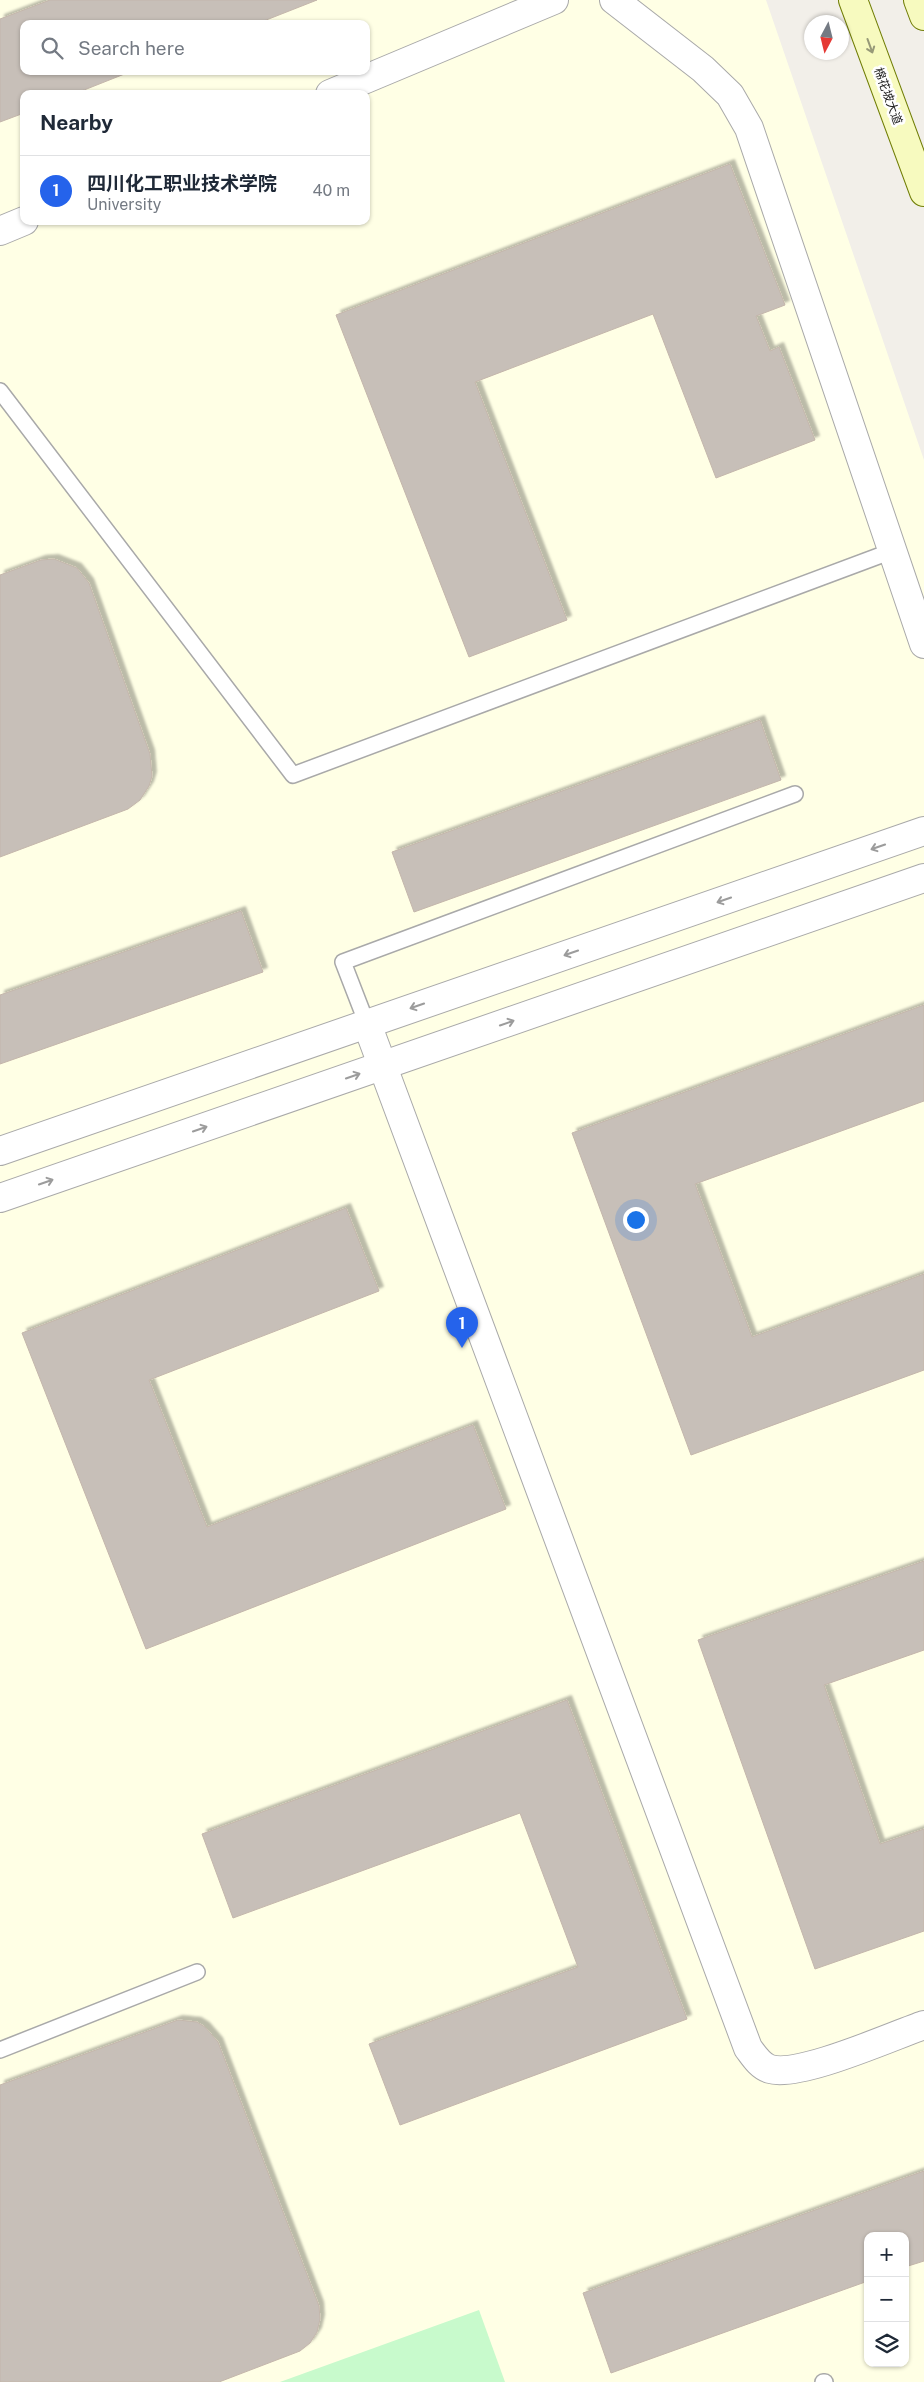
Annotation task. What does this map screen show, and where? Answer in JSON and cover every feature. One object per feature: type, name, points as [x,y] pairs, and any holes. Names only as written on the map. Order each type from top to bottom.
[{"type":"main road","name":"棉花坡大道","points":[[852,0],[924,192]]},
{"type":"main road","points":[[918,0],[924,16]]},
{"type":"street","points":[[340,90],[554,0]]},
{"type":"street","points":[[614,0],[703,69],[730,96],[749,128],[924,644]]},
{"type":"street","points":[[0,232],[20,223]]},
{"type":"street","points":[[0,1151],[924,831]]},
{"type":"street","points":[[0,1198],[924,878]]},
{"type":"street","points":[[367,1024],[748,2048],[757,2060],[768,2068],[780,2071],[791,2070],[817,2063],[924,2024]]},
{"type":"lane","points":[[0,391],[294,775],[892,551]]},
{"type":"lane","points":[[367,1024],[344,962],[795,794]]},
{"type":"lane","points":[[0,2050],[197,1972]]},
{"type":"shaded area","points":[[0,0],[766,0],[924,460],[924,2382],[0,2382]]},
{"type":"green space","points":[[479,2310],[505,2382],[280,2382]]},
{"type":"building","points":[[50,0],[317,0],[266,20],[20,20],[20,75],[122,75],[84,90],[20,90],[20,114],[0,122],[0,19]]},
{"type":"building","points":[[730,164],[785,305],[756,316],[770,351],[779,347],[815,440],[716,478],[653,314],[475,382],[567,620],[469,657],[336,315]]},
{"type":"building","points":[[54,559],[77,568],[89,583],[150,754],[152,776],[149,786],[140,800],[128,809],[0,857],[0,575],[41,560]]},
{"type":"building","points":[[760,720],[781,780],[414,912],[392,852]]},
{"type":"building","points":[[241,911],[263,972],[0,1064],[0,995]]},
{"type":"building","points":[[924,1005],[924,1101],[695,1184],[752,1337],[924,1274],[924,1370],[691,1455],[572,1133]]},
{"type":"building","points":[[346,1208],[379,1291],[149,1380],[207,1527],[473,1425],[506,1509],[146,1649],[22,1333]]},
{"type":"building","points":[[924,1561],[924,1650],[824,1685],[880,1844],[924,1829],[924,1931],[815,1969],[698,1640]]},
{"type":"building","points":[[567,1700],[687,2019],[400,2125],[369,2044],[578,1967],[520,1813],[233,1918],[202,1834]]},
{"type":"building","points":[[178,2020],[197,2022],[205,2027],[218,2042],[319,2306],[320,2319],[317,2332],[310,2343],[300,2351],[219,2382],[0,2382],[0,2085]]},
{"type":"building","points":[[924,2171],[924,2261],[909,2266],[909,2232],[864,2232],[864,2282],[611,2373],[583,2293]]},
{"type":"place","name":"四川化工职业技术学院","points":[[462,1348]]}]
